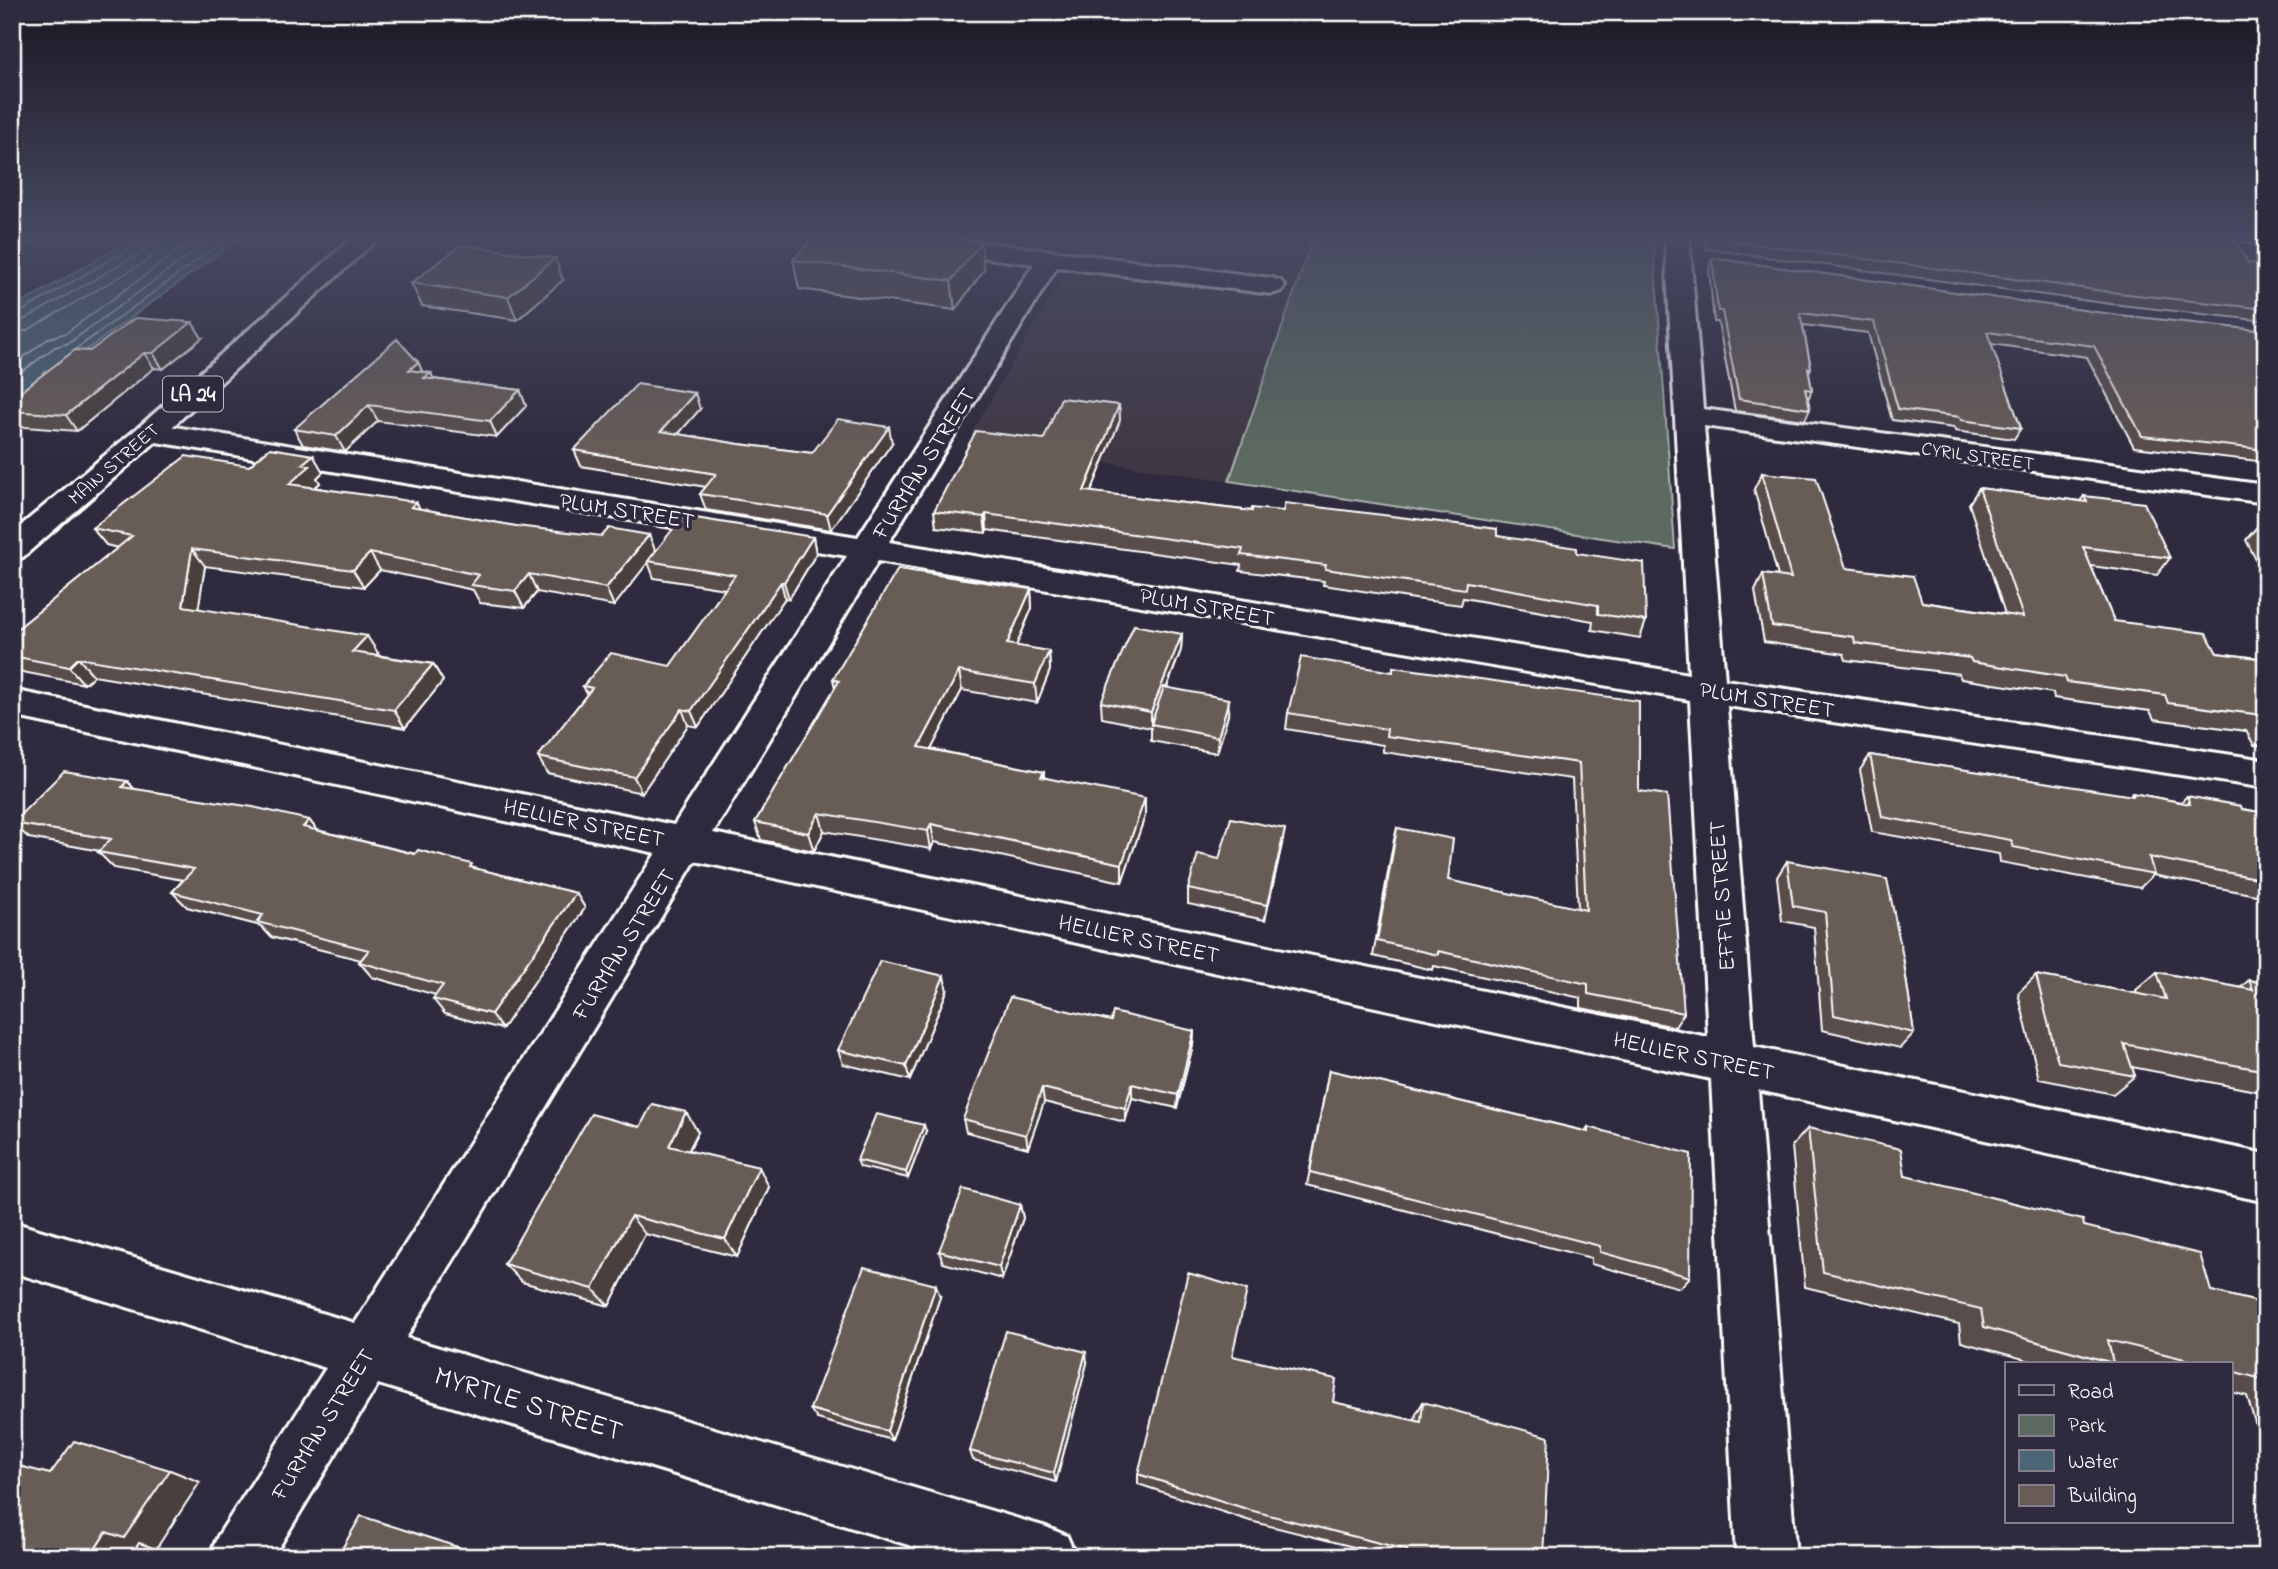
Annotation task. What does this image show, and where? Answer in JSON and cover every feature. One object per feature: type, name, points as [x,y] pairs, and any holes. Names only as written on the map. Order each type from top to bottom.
[{"type":"street","name":"MAIN STREET","points":[[12,550],[288,308]]},
{"type":"street","name":"FURMAN STREET","points":[[239,1557],[1018,308]]},
{"type":"street","name":"EFFIE STREET","points":[[1689,308],[1691,416],[1707,691],[1766,1557]]},
{"type":"street","name":"CYRIL STREET","points":[[1691,416],[2266,494]]},
{"type":"street","name":"PLUM STREET","points":[[150,432],[868,549],[1707,691],[2266,774]]},
{"type":"street","name":"HELLIER STREET","points":[[12,702],[1733,1063],[2266,1178]]},
{"type":"street","name":"MYRTLE STREET","points":[[12,1247],[1046,1557]]},
{"type":"shaded area","points":[[1045,308],[1289,308],[1229,481],[1056,455],[1060,446],[972,432]]},
{"type":"green space","points":[[1289,308],[1658,308],[1675,549],[1229,481]]},
{"type":"water","points":[[144,308],[73,360],[12,398],[12,309]]},
{"type":"building","points":[[1718,308],[2070,308],[2266,331],[2266,450],[2142,436],[2094,346],[1987,332],[2021,428],[1898,409],[1874,322],[1800,313],[1811,368],[1808,368],[1812,390],[1805,389],[1810,409],[1739,399],[1722,311],[1718,311]]},
{"type":"building","points":[[135,318],[192,322],[153,353],[144,353],[66,415],[12,411],[12,398],[75,350],[90,351]]},
{"type":"building","points":[[397,339],[418,362],[409,370],[431,373],[424,378],[520,390],[490,421],[369,405],[336,436],[294,429]]},
{"type":"building","points":[[637,384],[695,393],[661,431],[812,453],[838,419],[889,427],[827,514],[700,494],[716,474],[574,450]]},
{"type":"building","points":[[1061,398],[1119,405],[1084,491],[1252,511],[1252,508],[1283,511],[1285,503],[1497,529],[1497,536],[1577,548],[1577,553],[1644,563],[1646,621],[1598,614],[1598,605],[1466,582],[1465,589],[1419,583],[1325,569],[1326,565],[1241,555],[1243,549],[986,514],[984,517],[934,511],[976,431],[1044,439]]},
{"type":"building","points":[[270,448],[313,455],[302,464],[310,466],[289,484],[416,502],[411,507],[516,526],[602,536],[609,528],[649,535],[606,588],[529,574],[515,591],[471,585],[479,575],[370,553],[353,570],[192,549],[183,606],[367,636],[352,652],[433,664],[394,710],[78,658],[69,667],[12,656],[12,633],[132,536],[92,528],[186,456],[249,466]]},
{"type":"building","points":[[1762,473],[1816,478],[1846,568],[1913,576],[1922,602],[2023,617],[1979,488],[2087,502],[2084,496],[2144,503],[2170,558],[2083,547],[2114,621],[2206,633],[2217,653],[2266,659],[2266,722],[2262,715],[2168,703],[2165,695],[2067,682],[2065,677],[1972,662],[1970,658],[1855,643],[1854,637],[1772,626],[1763,574],[1791,578]]},
{"type":"building","points":[[683,516],[813,537],[691,711],[682,709],[634,777],[538,757],[592,688],[583,686],[611,653],[670,666],[735,575],[648,561]]},
{"type":"building","points":[[2260,523],[2266,524],[2266,535]]},
{"type":"building","points":[[898,569],[1031,589],[1007,644],[1049,651],[1035,684],[959,671],[919,747],[1044,772],[1041,777],[1145,798],[1122,864],[931,824],[928,831],[819,813],[808,833],[755,822],[839,681],[833,679]]},
{"type":"building","points":[[1134,625],[1182,634],[1151,712],[1101,702]]},
{"type":"building","points":[[1301,657],[1393,672],[1393,667],[1639,701],[1639,791],[1667,795],[1684,1013],[1588,994],[1588,984],[1438,951],[1438,955],[1377,941],[1397,828],[1453,839],[1448,880],[1586,910],[1579,763],[1386,736],[1387,729],[1288,713]]},
{"type":"building","points":[[1164,687],[1229,699],[1218,737],[1151,724]]},
{"type":"building","points":[[1870,755],[2190,804],[2187,796],[2266,813],[2266,880],[2149,857],[2154,874],[2013,847],[2011,840],[1882,817]]},
{"type":"building","points":[[64,771],[127,781],[122,787],[253,807],[309,820],[303,827],[415,854],[418,850],[472,864],[470,867],[576,893],[491,1014],[433,999],[443,985],[359,962],[369,950],[257,922],[263,915],[172,892],[194,869],[98,852],[111,839],[12,823]]},
{"type":"building","points":[[1231,818],[1285,829],[1267,905],[1188,889],[1198,854],[1219,859]]},
{"type":"building","points":[[1787,861],[1887,879],[1903,957],[1914,1033],[1834,1015],[1825,912],[1793,906]]},
{"type":"building","points":[[880,961],[944,976],[906,1066],[838,1050]]},
{"type":"building","points":[[2157,972],[2253,990],[2249,980],[2266,984],[2266,1071],[2124,1044],[2135,1076],[2058,1062],[2036,975],[2166,999]]},
{"type":"building","points":[[1010,997],[1111,1021],[1113,1012],[1194,1031],[1178,1095],[1132,1084],[1125,1108],[1042,1088],[1026,1135],[963,1119]]},
{"type":"building","points":[[1329,1070],[1588,1132],[1588,1127],[1691,1154],[1690,1277],[1600,1252],[1600,1246],[1310,1172]]},
{"type":"building","points":[[652,1104],[686,1112],[669,1146],[759,1167],[725,1239],[631,1216],[593,1289],[504,1264],[591,1114],[640,1127]]},
{"type":"building","points":[[876,1114],[924,1125],[906,1172],[857,1160]]},
{"type":"building","points":[[1808,1128],[1901,1149],[1905,1176],[2083,1220],[2084,1226],[2200,1254],[2211,1291],[2266,1304],[2266,1380],[2232,1371],[2232,1362],[2197,1362],[2108,1340],[2113,1362],[2109,1362],[1984,1327],[1981,1309],[1823,1272]]},
{"type":"building","points":[[963,1189],[1020,1205],[999,1267],[939,1251]]},
{"type":"building","points":[[864,1267],[936,1285],[887,1431],[810,1409]]},
{"type":"building","points":[[1188,1273],[1247,1290],[1232,1356],[1336,1379],[1333,1402],[1421,1422],[1423,1402],[1549,1437],[1543,1557],[1421,1557],[1406,1552],[1407,1550],[1253,1511],[1138,1474]]},
{"type":"building","points":[[1006,1331],[1086,1352],[1054,1473],[970,1451]]},
{"type":"building","points":[[74,1441],[170,1470],[124,1538],[106,1532],[90,1557],[12,1557],[12,1464],[50,1474]]},
{"type":"building","points":[[361,1516],[489,1557],[337,1557]]}]
